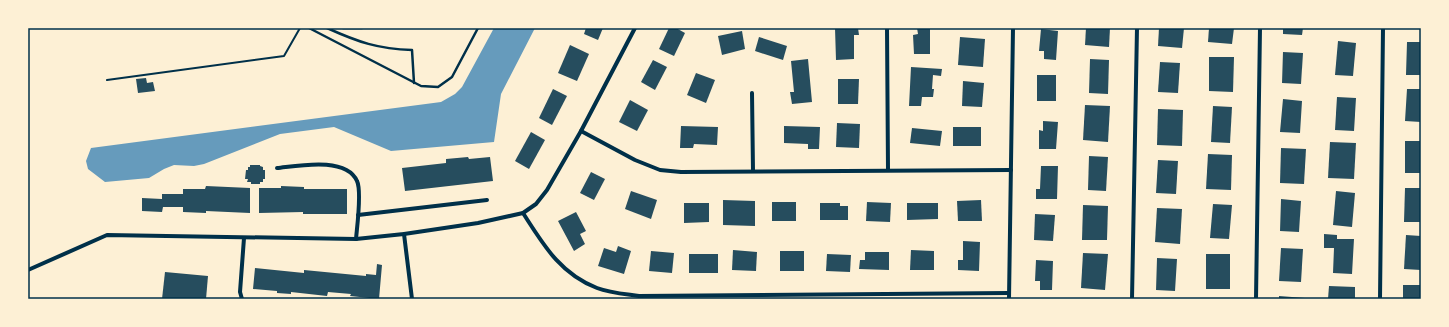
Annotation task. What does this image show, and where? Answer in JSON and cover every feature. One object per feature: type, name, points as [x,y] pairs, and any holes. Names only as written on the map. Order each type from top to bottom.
[{"type":"street","points":[[28,270],[107,235],[356,239],[404,234],[478,223],[523,213],[536,204],[547,190],[581,131],[635,28]]},
{"type":"street","points":[[887,28],[888,170]]},
{"type":"street","points":[[1009,299],[1013,28]]},
{"type":"street","points":[[1132,299],[1137,28]]},
{"type":"street","points":[[1256,299],[1260,28]]},
{"type":"street","points":[[1380,299],[1383,28]]},
{"type":"street","points":[[752,93],[753,171]]},
{"type":"street","points":[[581,131],[635,160],[660,170],[681,172],[1011,170]]},
{"type":"street","points":[[277,168],[322,163],[342,168],[352,174],[358,181],[359,193],[356,239]]},
{"type":"street","points":[[358,215],[487,200]]},
{"type":"street","points":[[523,213],[545,247],[562,267],[585,283],[598,289],[617,293],[639,296],[711,297],[1009,293]]},
{"type":"street","points":[[404,234],[412,299]]},
{"type":"street","points":[[242,299],[240,292],[244,238]]},
{"type":"lane","points":[[309,28],[414,83],[421,86],[438,87],[452,77],[478,28]]},
{"type":"lane","points":[[326,28],[373,46],[412,50],[414,83]]},
{"type":"lane","points":[[343,28],[362,28]]},
{"type":"path","points":[[107,80],[284,56],[300,28]]},
{"type":"water","points":[[494,28],[535,28],[501,94],[494,142],[391,151],[334,127],[280,134],[204,164],[194,166],[174,165],[149,178],[105,182],[88,169],[86,161],[91,148],[441,102],[455,94],[462,87]]},
{"type":"building","points":[[586,28],[603,28],[598,40],[584,34]]},
{"type":"building","points":[[669,28],[676,28],[685,33],[674,56],[659,49]]},
{"type":"building","points":[[835,28],[858,28],[859,35],[854,35],[854,59],[836,60]]},
{"type":"building","points":[[917,28],[930,28],[930,54],[914,54],[913,35],[918,34]]},
{"type":"building","points":[[1086,28],[1110,28],[1109,47],[1085,45]]},
{"type":"building","points":[[1159,28],[1184,28],[1182,48],[1158,46]]},
{"type":"building","points":[[1209,28],[1234,28],[1232,44],[1208,42]]},
{"type":"building","points":[[1283,28],[1303,28],[1302,35],[1283,34]]},
{"type":"building","points":[[1041,29],[1058,31],[1056,60],[1044,59],[1044,51],[1039,51]]},
{"type":"building","points":[[742,31],[745,49],[722,55],[718,36]]},
{"type":"building","points":[[759,37],[787,46],[783,60],[755,51]]},
{"type":"building","points":[[960,37],[985,39],[983,67],[958,65]]},
{"type":"building","points":[[1338,41],[1356,43],[1353,76],[1335,75]]},
{"type":"building","points":[[1407,42],[1421,42],[1421,75],[1406,75]]},
{"type":"building","points":[[570,45],[589,54],[577,81],[558,73]]},
{"type":"building","points":[[1283,52],[1303,53],[1301,84],[1282,83]]},
{"type":"building","points":[[1209,57],[1234,57],[1233,92],[1209,91]]},
{"type":"building","points":[[808,59],[812,102],[792,104],[790,92],[794,92],[791,61]]},
{"type":"building","points":[[1090,59],[1109,60],[1108,94],[1089,93]]},
{"type":"building","points":[[653,60],[667,67],[655,90],[641,82]]},
{"type":"building","points":[[1160,62],[1180,63],[1178,93],[1158,92]]},
{"type":"building","points":[[911,67],[942,69],[941,76],[933,75],[933,97],[922,97],[921,106],[909,106]]},
{"type":"building","points":[[696,73],[715,80],[706,103],[687,95]]},
{"type":"building","points":[[1037,75],[1056,75],[1056,101],[1037,101]]},
{"type":"building","points":[[146,78],[147,83],[153,82],[155,91],[138,93],[136,79]]},
{"type":"building","points":[[838,79],[859,79],[858,104],[838,104]]},
{"type":"building","points":[[963,81],[984,83],[982,107],[962,106]]},
{"type":"building","points":[[553,89],[567,96],[552,125],[539,118]]},
{"type":"building","points":[[1407,89],[1421,89],[1421,122],[1405,121]]},
{"type":"building","points":[[1337,97],[1356,98],[1354,131],[1335,130]]},
{"type":"building","points":[[1283,99],[1302,101],[1300,133],[1280,132]]},
{"type":"building","points":[[630,100],[648,110],[637,131],[619,122]]},
{"type":"building","points":[[1085,105],[1110,106],[1108,142],[1083,140]]},
{"type":"building","points":[[1213,106],[1232,107],[1230,143],[1211,142]]},
{"type":"building","points":[[1158,109],[1183,110],[1182,146],[1157,145]]},
{"type":"building","points":[[1043,121],[1058,122],[1056,149],[1039,149],[1039,130],[1043,131]]},
{"type":"building","points":[[837,123],[860,124],[859,148],[836,147]]},
{"type":"building","points":[[681,126],[718,127],[717,145],[694,144],[693,148],[680,148]]},
{"type":"building","points":[[784,126],[820,127],[819,149],[808,149],[808,144],[784,143]]},
{"type":"building","points":[[953,127],[981,127],[981,146],[953,146]]},
{"type":"building","points":[[912,128],[942,131],[940,146],[910,143]]},
{"type":"building","points":[[531,132],[545,140],[529,169],[515,161]]},
{"type":"building","points":[[1405,141],[1421,141],[1421,173],[1405,173]]},
{"type":"building","points":[[1330,142],[1356,143],[1354,179],[1328,178]]},
{"type":"building","points":[[1281,148],[1306,149],[1304,184],[1280,183]]},
{"type":"building","points":[[1208,154],[1232,155],[1231,190],[1206,189]]},
{"type":"building","points":[[1089,156],[1108,157],[1106,191],[1088,190]]},
{"type":"building","points":[[468,157],[469,159],[490,157],[493,181],[405,191],[402,168],[446,163],[446,159]]},
{"type":"building","points":[[1158,160],[1178,161],[1176,194],[1156,193]]},
{"type":"building","points":[[250,165],[260,165],[263,167],[263,170],[265,170],[265,179],[263,179],[263,182],[260,182],[260,184],[251,184],[251,182],[247,182],[248,179],[245,179],[246,170],[248,170]]},
{"type":"building","points":[[1041,166],[1058,166],[1057,199],[1036,199],[1036,189],[1040,189]]},
{"type":"building","points":[[591,172],[605,179],[594,200],[580,193]]},
{"type":"building","points":[[206,186],[250,188],[250,213],[206,211],[206,213],[183,212],[183,207],[163,207],[162,212],[142,211],[142,198],[162,199],[162,194],[183,194],[183,189],[205,189]]},
{"type":"building","points":[[281,186],[304,187],[304,189],[347,189],[347,214],[303,214],[303,212],[259,213],[259,188],[281,188]]},
{"type":"building","points":[[1405,188],[1421,188],[1421,222],[1404,222]]},
{"type":"building","points":[[631,191],[657,200],[651,219],[625,209]]},
{"type":"building","points":[[1336,191],[1355,193],[1352,227],[1333,225]]},
{"type":"building","points":[[1281,199],[1301,201],[1299,232],[1280,231]]},
{"type":"building","points":[[723,200],[755,201],[755,226],[723,225]]},
{"type":"building","points":[[981,200],[982,221],[958,221],[957,201]]},
{"type":"building","points":[[772,202],[796,202],[796,221],[772,221]]},
{"type":"building","points":[[867,202],[891,203],[890,222],[866,221]]},
{"type":"building","points":[[684,203],[709,203],[709,222],[684,223]]},
{"type":"building","points":[[820,203],[840,203],[840,206],[848,206],[848,220],[820,220]]},
{"type":"building","points":[[907,203],[938,203],[938,219],[907,220]]},
{"type":"building","points":[[1213,204],[1232,205],[1229,239],[1210,238]]},
{"type":"building","points":[[1083,205],[1108,206],[1107,240],[1082,240]]},
{"type":"building","points":[[1157,208],[1182,209],[1180,244],[1155,242]]},
{"type":"building","points":[[576,212],[586,231],[580,234],[585,244],[574,251],[558,221]]},
{"type":"building","points":[[1035,214],[1055,215],[1053,241],[1034,240]]},
{"type":"building","points":[[1324,234],[1337,235],[1337,239],[1354,239],[1352,274],[1333,273],[1334,248],[1324,248]]},
{"type":"building","points":[[1406,235],[1421,236],[1421,270],[1404,269]]},
{"type":"building","points":[[963,241],[980,242],[979,271],[958,270],[958,260],[963,260]]},
{"type":"building","points":[[618,246],[631,251],[624,274],[598,266],[604,248],[616,252]]},
{"type":"building","points":[[1281,248],[1303,249],[1301,282],[1279,281]]},
{"type":"building","points":[[733,250],[757,252],[756,271],[732,270]]},
{"type":"building","points":[[911,250],[934,251],[934,270],[910,270]]},
{"type":"building","points":[[651,251],[674,253],[672,273],[649,271]]},
{"type":"building","points":[[780,251],[804,251],[804,271],[780,271]]},
{"type":"building","points":[[865,252],[889,252],[889,270],[859,269],[860,260],[865,260]]},
{"type":"building","points":[[1083,253],[1108,254],[1105,290],[1081,288]]},
{"type":"building","points":[[689,254],[718,254],[718,273],[689,273]]},
{"type":"building","points":[[827,254],[851,255],[850,272],[826,271]]},
{"type":"building","points":[[1206,254],[1230,254],[1230,289],[1206,289]]},
{"type":"building","points":[[1157,258],[1177,259],[1175,291],[1156,290]]},
{"type":"building","points":[[1036,260],[1053,261],[1052,290],[1040,290],[1040,281],[1035,281]]},
{"type":"building","points":[[377,264],[382,265],[379,299],[328,292],[327,296],[291,292],[291,294],[277,293],[277,291],[253,289],[255,268],[304,273],[304,270],[366,276],[366,274],[376,275]]},
{"type":"building","points":[[165,272],[208,276],[206,299],[162,299]]},
{"type":"building","points":[[1403,285],[1421,285],[1421,299],[1403,299]]},
{"type":"building","points":[[1329,286],[1355,287],[1355,299],[1328,299]]},
{"type":"building","points":[[1279,296],[1305,298],[1305,299],[1279,299]]}]
